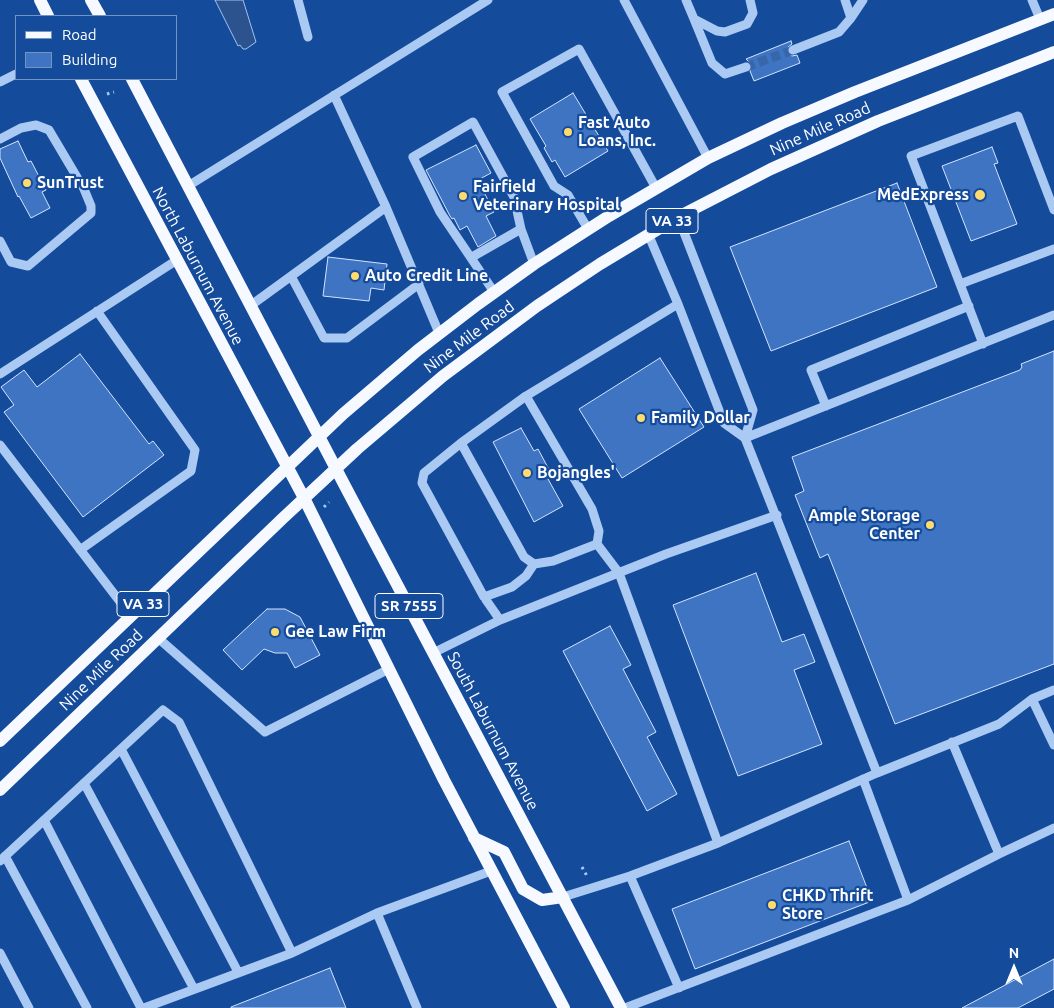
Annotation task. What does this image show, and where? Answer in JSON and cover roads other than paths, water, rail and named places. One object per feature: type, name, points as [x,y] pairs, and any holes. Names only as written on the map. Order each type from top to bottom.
[{"type":"main road","points":[[40,0],[48,15]]},
{"type":"main road","points":[[92,0],[100,15]]},
{"type":"main road","name":"Nine Mile Road","points":[[0,741],[319,436],[378,383],[439,333],[534,264],[588,229],[708,158],[818,107],[1054,14]]},
{"type":"main road","name":"Nine Mile Road","points":[[0,790],[336,469],[414,400],[473,352],[568,285],[678,217],[736,186],[832,140],[1054,52]]},
{"type":"main road","name":"North Laburnum Avenue","points":[[82,80],[286,468],[304,498]]},
{"type":"main road","name":"North Laburnum Avenue","points":[[133,80],[336,469]]},
{"type":"main road","name":"South Laburnum Avenue","points":[[336,469],[621,1008]]},
{"type":"main road","points":[[304,498],[474,838],[564,1008]]},
{"type":"main road","points":[[474,838],[504,852],[523,889],[542,900],[563,897]]},
{"type":"street","points":[[298,0],[308,37]]},
{"type":"street","points":[[188,186],[488,0]]},
{"type":"street","points":[[624,0],[708,158]]},
{"type":"street","points":[[686,0],[712,63],[725,74],[746,67]]},
{"type":"street","points":[[694,19],[718,31],[726,32],[748,24],[753,13],[750,0]]},
{"type":"street","points":[[845,0],[851,18]]},
{"type":"street","points":[[793,50],[839,32],[863,0]]},
{"type":"street","points":[[1032,0],[1040,19]]},
{"type":"street","points":[[588,229],[568,195],[554,186],[502,92],[579,49],[656,188]]},
{"type":"street","points":[[0,82],[15,74]]},
{"type":"street","points":[[334,95],[386,207],[439,333]]},
{"type":"street","points":[[983,344],[912,156],[1018,116],[1054,210]]},
{"type":"street","points":[[494,292],[440,212],[413,157],[473,122],[514,197],[521,229],[534,264]]},
{"type":"street","points":[[0,139],[21,128],[36,125],[50,130],[89,198],[91,213],[28,266],[11,262],[0,241]]},
{"type":"street","points":[[250,306],[386,207]]},
{"type":"street","points":[[678,217],[752,410],[745,438]]},
{"type":"street","points":[[472,257],[521,229]]},
{"type":"street","points":[[649,236],[678,304],[724,423],[745,438],[777,515],[877,773]]},
{"type":"street","points":[[960,284],[1054,249]]},
{"type":"street","points":[[0,374],[176,260]]},
{"type":"street","points":[[291,276],[324,338],[347,338],[419,284]]},
{"type":"street","points":[[500,620],[484,597],[422,483],[424,474],[461,443],[526,396],[678,304]]},
{"type":"street","points":[[826,406],[811,370],[969,306]]},
{"type":"street","points":[[80,550],[191,471],[195,450],[98,311]]},
{"type":"street","points":[[745,438],[1054,315]]},
{"type":"street","points":[[526,396],[592,509],[599,531],[596,544]]},
{"type":"street","points":[[461,443],[524,557],[534,564],[553,561],[596,544]]},
{"type":"street","points":[[0,444],[131,616]]},
{"type":"street","points":[[433,653],[500,620],[619,573],[777,515]]},
{"type":"street","points":[[596,544],[619,573],[718,843]]},
{"type":"street","points":[[484,597],[512,587],[526,576],[534,564]]},
{"type":"street","points":[[158,638],[265,732],[388,669]]},
{"type":"street","points":[[563,897],[630,876],[718,843],[877,773],[999,724],[1032,699],[1054,690]]},
{"type":"street","points":[[1032,699],[1054,745]]},
{"type":"street","points":[[87,1008],[3,859],[163,710],[179,722],[292,953]]},
{"type":"street","points":[[952,742],[999,854]]},
{"type":"street","points":[[121,749],[238,972]]},
{"type":"street","points":[[863,779],[908,900]]},
{"type":"street","points":[[84,783],[194,989]]},
{"type":"street","points":[[44,820],[141,1008]]},
{"type":"street","points":[[625,1008],[908,900],[1054,828]]},
{"type":"street","points":[[144,1008],[292,953],[377,913],[491,871]]},
{"type":"street","points":[[630,876],[679,988]]},
{"type":"street","points":[[377,913],[417,1008]]},
{"type":"street","points":[[0,954],[28,1008]]},
{"type":"water","points":[[215,0],[243,0],[256,42],[246,49],[243,49],[240,45],[238,46]]},
{"type":"tunnel","points":[[746,67],[793,50]]},
{"type":"place","name":"Fast Auto Loans, Inc.","points":[[568,132]]},
{"type":"place","name":"SunTrust","points":[[27,183]]},
{"type":"place","name":"MedExpress","points":[[980,195]]},
{"type":"place","name":"Fairfield Veterinary Hospital","points":[[463,196]]},
{"type":"place","name":"Auto Credit Line","points":[[355,276]]},
{"type":"place","name":"Family Dollar","points":[[641,418]]},
{"type":"place","name":"Bojangles'","points":[[527,473]]},
{"type":"place","name":"Ample Storage Center","points":[[930,525]]},
{"type":"place","name":"Gee Law Firm","points":[[275,632]]},
{"type":"place","name":"CHKD Thrift Store","points":[[772,905]]}]
